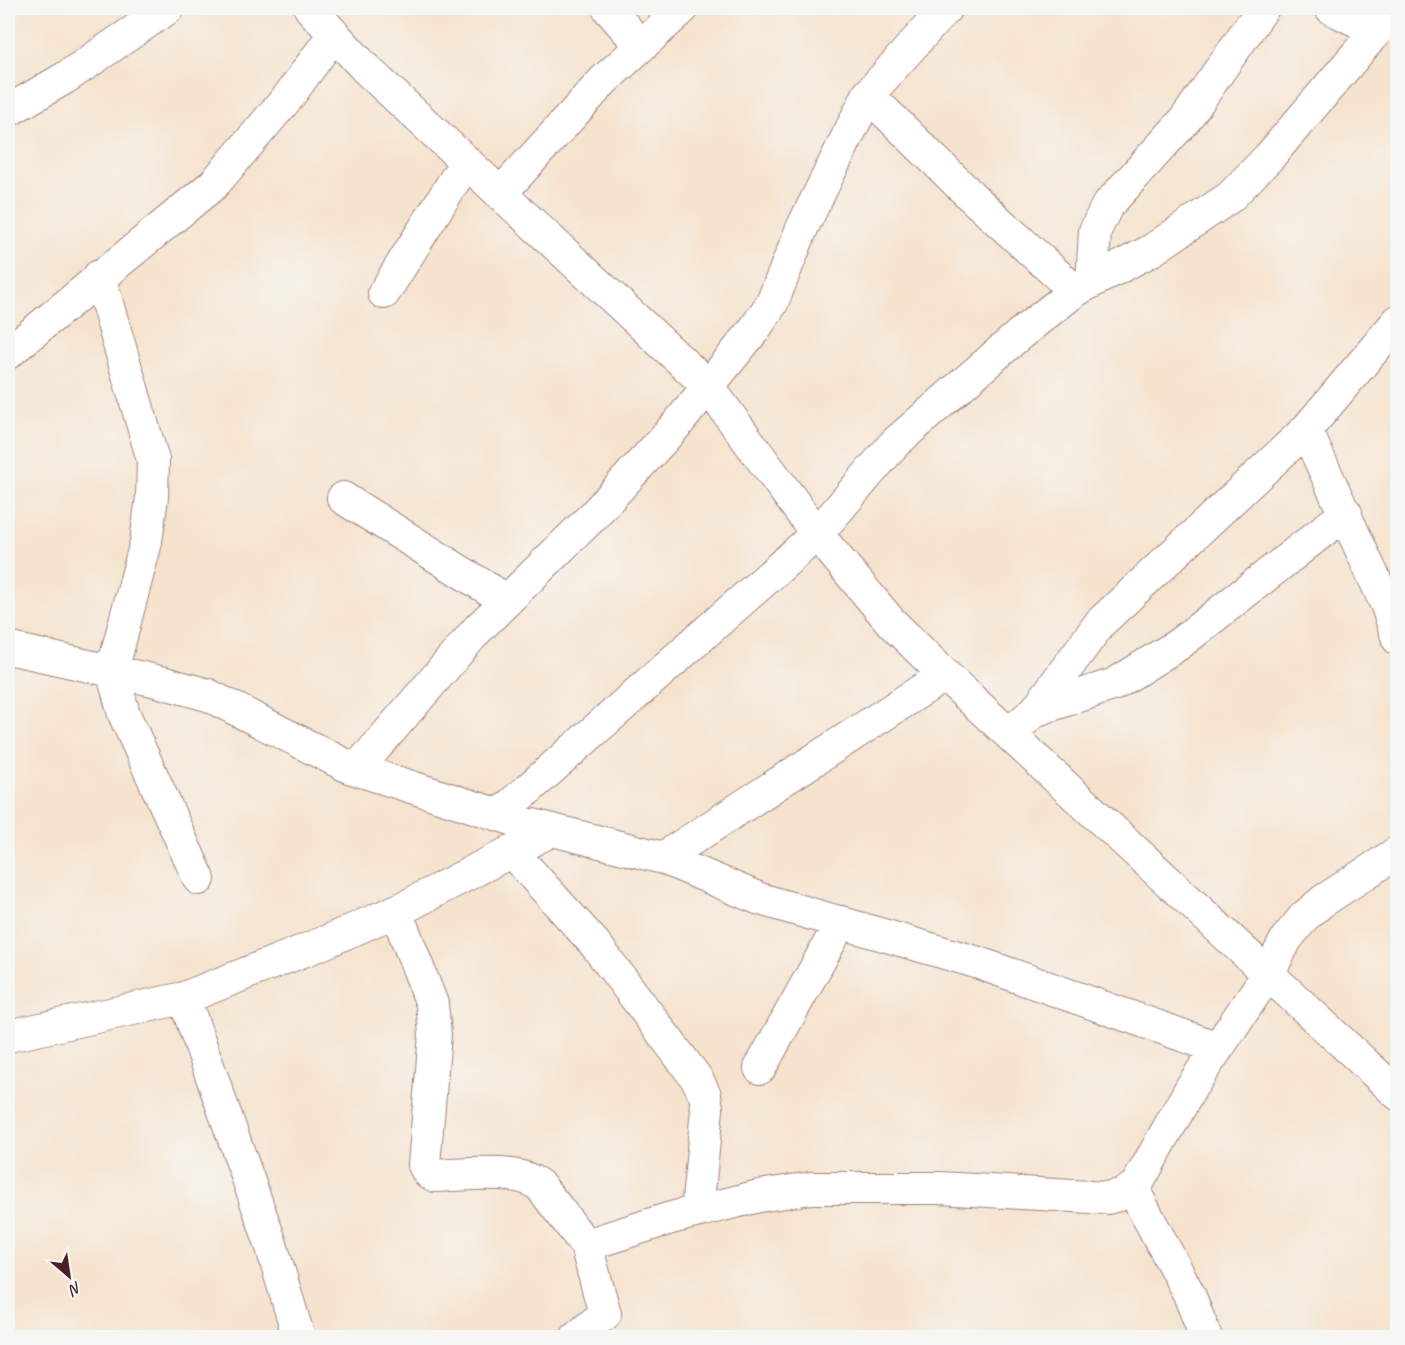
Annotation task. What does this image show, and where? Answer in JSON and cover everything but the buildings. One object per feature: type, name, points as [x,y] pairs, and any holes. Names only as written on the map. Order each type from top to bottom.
[{"type":"street","points":[[8,111],[65,78],[168,8]]},
{"type":"street","points":[[310,8],[364,68],[707,385],[817,534],[891,622],[945,675],[1398,1094]]},
{"type":"street","points":[[608,8],[640,46]]},
{"type":"street","points":[[500,194],[604,80],[683,8]]},
{"type":"street","points":[[357,770],[478,629],[616,492],[679,422],[754,330],[772,303],[803,226],[868,94],[946,8]]},
{"type":"street","points":[[1084,286],[1095,231],[1107,206],[1185,120],[1263,8]]},
{"type":"street","points":[[499,815],[817,534],[895,443],[1020,334],[1084,286],[1152,250],[1230,197],[1270,156],[1387,19],[1331,8]]},
{"type":"street","points":[[8,353],[99,276],[214,184],[276,113],[334,34]]},
{"type":"street","points":[[868,94],[972,197],[1084,286]]},
{"type":"street","points":[[384,293],[466,162]]},
{"type":"street","points":[[99,276],[153,460],[152,497],[146,542],[112,671],[124,714],[199,879]]},
{"type":"street","points":[[1009,734],[1036,710],[1100,623],[1306,430],[1398,321]]},
{"type":"street","points":[[1306,430],[1387,606],[1398,639]]},
{"type":"street","points":[[343,498],[506,600]]},
{"type":"street","points":[[1036,710],[1115,684],[1179,644],[1346,513]]},
{"type":"street","points":[[8,648],[208,695],[357,770],[499,815],[663,858],[760,899],[979,963],[1218,1048]]},
{"type":"street","points":[[663,858],[945,675]]},
{"type":"street","points":[[8,1036],[184,998],[323,943],[396,911],[552,830]]},
{"type":"street","points":[[512,851],[596,944],[697,1079],[705,1095],[707,1109],[697,1211]]},
{"type":"street","points":[[586,1245],[697,1211],[759,1196],[811,1188],[939,1188],[1107,1198],[1133,1189],[1192,1086],[1268,974],[1287,938],[1305,916],[1398,852]]},
{"type":"street","points":[[396,911],[432,1004],[435,1034],[423,1152],[424,1165],[428,1172],[435,1176],[516,1175],[532,1179],[586,1245],[605,1314],[576,1338]]},
{"type":"street","points":[[760,1068],[841,922]]},
{"type":"street","points":[[184,998],[270,1241],[299,1338]]},
{"type":"street","points":[[1133,1189],[1189,1294],[1206,1338]]}]
